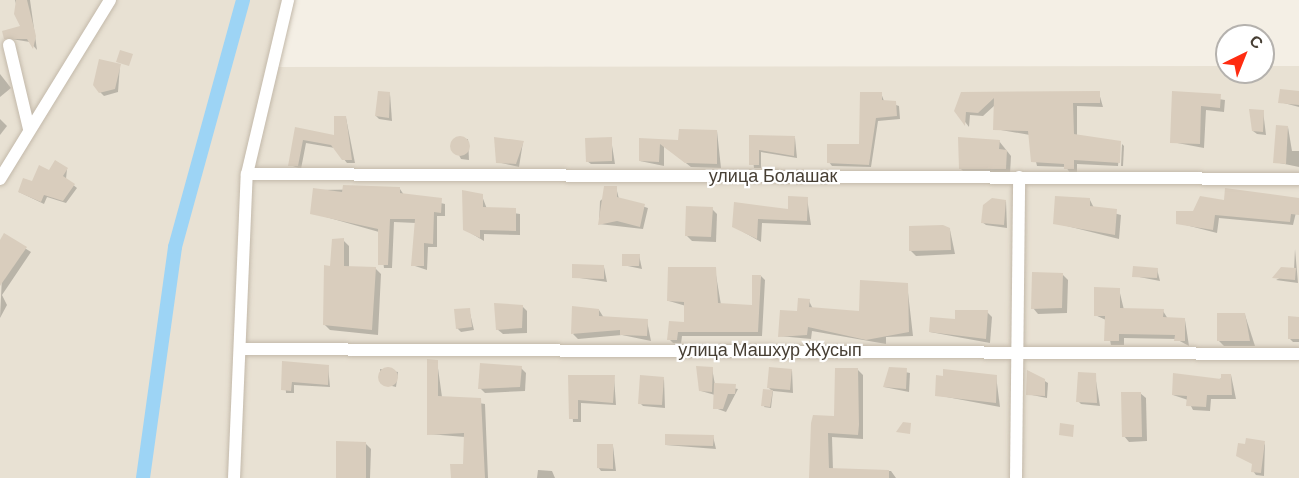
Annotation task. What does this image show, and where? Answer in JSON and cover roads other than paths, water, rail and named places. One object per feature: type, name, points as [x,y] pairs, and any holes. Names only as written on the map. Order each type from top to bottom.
[{"type":"street","points":[[0,179],[110,0]]},
{"type":"street","points":[[234,478],[247,174],[288,0]]},
{"type":"street","points":[[9,45],[29,129]]},
{"type":"street","name":"улица Болашак","points":[[247,174],[1299,179]]},
{"type":"street","points":[[1016,478],[1019,177]]},
{"type":"street","name":"улица Машхур Жусып","points":[[241,350],[1299,354]]},
{"type":"waterway","points":[[143,478],[175,247],[243,0]]}]
